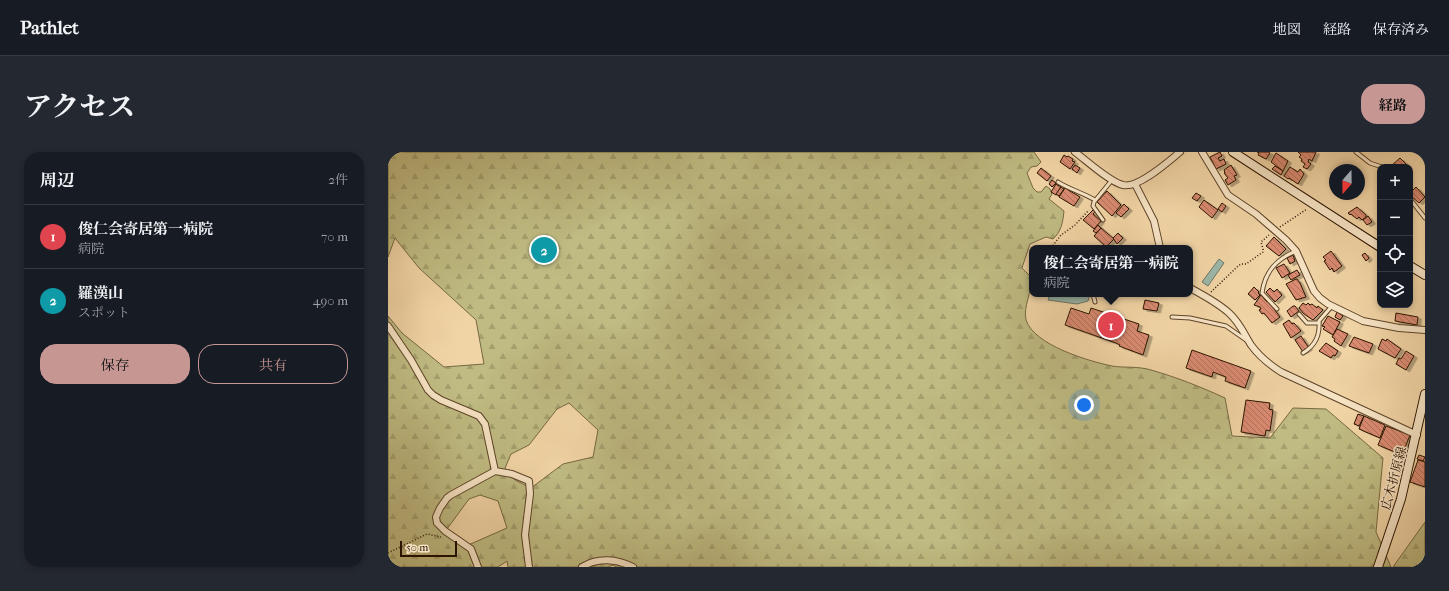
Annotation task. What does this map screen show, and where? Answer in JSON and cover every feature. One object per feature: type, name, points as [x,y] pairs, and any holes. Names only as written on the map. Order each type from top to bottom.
[{"type":"main road","points":[[1233,152],[1377,245]]},
{"type":"main road","points":[[1413,268],[1425,275]]},
{"type":"main road","name":"広木折原線","points":[[1378,567],[1401,499],[1425,394]]},
{"type":"street","points":[[1075,152],[1112,180],[1125,186],[1135,184],[1158,170],[1180,152]]},
{"type":"street","points":[[1202,152],[1228,195],[1256,214],[1296,251],[1314,291],[1320,298],[1332,306],[1362,320],[1399,328],[1425,330]]},
{"type":"street","points":[[1135,184],[1154,221],[1159,245]]},
{"type":"street","points":[[1193,290],[1229,312],[1244,332],[1250,344],[1266,361],[1281,372],[1416,435]]},
{"type":"street","points":[[388,326],[411,360],[428,390],[441,400],[479,416],[485,424],[495,471]]},
{"type":"street","points":[[478,567],[471,549],[444,531],[437,523],[436,517],[447,498],[495,471],[512,474],[530,481],[525,535],[529,567]]},
{"type":"street","points":[[582,567],[600,560],[613,560],[633,567]]},
{"type":"lane","points":[[1356,152],[1370,163],[1377,165]]},
{"type":"lane","points":[[1103,220],[1093,206],[1095,200],[1112,180]]},
{"type":"lane","points":[[1058,182],[1072,190],[1086,194],[1095,200]]},
{"type":"lane","points":[[1411,200],[1425,218]]},
{"type":"lane","points":[[1277,309],[1262,293],[1266,278],[1276,262],[1284,256],[1296,251]]},
{"type":"lane","points":[[1094,297],[1096,302]]},
{"type":"lane","points":[[1303,353],[1312,348],[1320,329],[1319,323],[1332,306]]},
{"type":"lane","points":[[1299,314],[1307,323],[1319,323]]},
{"type":"lane","points":[[1172,317],[1190,318],[1226,326],[1250,344]]},
{"type":"path","points":[[1204,296],[1211,292],[1241,264],[1246,264],[1263,252],[1261,242],[1263,239],[1314,204]]},
{"type":"path","points":[[1053,245],[1061,235],[1075,225],[1093,206]]},
{"type":"path","points":[[388,554],[427,534],[442,538]]},
{"type":"green space","points":[[388,152],[1034,152],[1041,162],[1037,166],[1031,167],[1027,173],[1033,188],[1037,192],[1041,192],[1046,186],[1050,189],[1052,194],[1049,199],[1064,211],[1061,226],[1056,236],[1053,239],[1046,237],[1030,244],[1022,268],[1029,275],[1029,296],[1025,315],[1031,329],[1039,337],[1050,344],[1076,356],[1112,366],[1151,370],[1188,382],[1225,398],[1232,436],[1270,438],[1293,408],[1326,409],[1383,458],[1376,532],[1391,567],[616,567],[613,565],[608,567],[508,567],[507,561],[498,567],[388,567],[388,316],[402,333],[444,367],[484,364],[476,320],[419,268],[395,238],[388,257]],"holes":[[[569,403],[598,430],[593,457],[563,464],[531,488],[515,480],[505,468],[511,454],[529,445],[557,409]],[[480,495],[498,501],[507,528],[466,546],[447,529],[469,499]]]},
{"type":"green space","points":[[1425,522],[1425,567],[1393,567]]},
{"type":"shaded area","points":[[1219,259],[1224,263],[1208,286],[1202,282]]},
{"type":"shaded area","points":[[1049,297],[1089,298],[1088,301],[1077,304],[1048,300]]},
{"type":"building","points":[[1220,152],[1222,156],[1218,158],[1220,161],[1224,159],[1226,164],[1216,169],[1210,157]]},
{"type":"building","points":[[1257,152],[1270,153],[1266,159],[1258,155],[1259,153]]},
{"type":"building","points":[[1298,152],[1316,152],[1312,161],[1309,159],[1308,162],[1311,164],[1307,169],[1303,167],[1305,164],[1301,161],[1302,159],[1299,157],[1301,155]]},
{"type":"building","points":[[1276,153],[1288,161],[1283,171],[1271,162]]},
{"type":"building","points":[[1064,155],[1073,159],[1072,161],[1075,162],[1070,169],[1060,162]]},
{"type":"building","points":[[1400,158],[1406,164],[1393,164]]},
{"type":"building","points":[[1075,165],[1080,168],[1077,173],[1072,169]]},
{"type":"building","points":[[1231,165],[1237,175],[1234,176],[1236,180],[1228,185],[1225,180],[1228,178],[1224,173],[1224,170]]},
{"type":"building","points":[[1275,166],[1283,171],[1281,175],[1272,169]]},
{"type":"building","points":[[1290,167],[1298,172],[1300,169],[1304,174],[1298,184],[1284,176]]},
{"type":"building","points":[[1041,168],[1051,176],[1047,181],[1037,173]]},
{"type":"building","points":[[1052,180],[1056,183],[1052,187],[1049,184]]},
{"type":"building","points":[[1056,184],[1061,187],[1056,195],[1051,192]]},
{"type":"building","points":[[1061,187],[1064,189],[1059,196],[1056,194]]},
{"type":"building","points":[[1416,187],[1425,197],[1419,203],[1413,198],[1413,190]]},
{"type":"building","points":[[1065,188],[1080,197],[1074,206],[1059,197]]},
{"type":"building","points":[[1107,191],[1121,205],[1112,216],[1097,202]]},
{"type":"building","points":[[1196,193],[1201,196],[1197,201],[1192,198]]},
{"type":"building","points":[[1204,200],[1218,210],[1212,218],[1199,207]]},
{"type":"building","points":[[1222,203],[1226,206],[1222,212],[1218,209]]},
{"type":"building","points":[[1124,204],[1129,209],[1121,217],[1116,213]]},
{"type":"building","points":[[1357,207],[1366,215],[1366,217],[1362,220],[1359,217],[1357,219],[1348,213]]},
{"type":"building","points":[[1093,210],[1095,212],[1093,214],[1101,221],[1094,229],[1083,220]]},
{"type":"building","points":[[1368,216],[1372,222],[1367,225],[1363,220]]},
{"type":"building","points":[[1098,225],[1101,228],[1096,233],[1093,231]]},
{"type":"building","points":[[1101,228],[1114,239],[1108,245],[1104,245],[1094,236]]},
{"type":"building","points":[[1118,233],[1123,238],[1117,244],[1113,238]]},
{"type":"building","points":[[1274,237],[1286,249],[1279,256],[1266,246]]},
{"type":"building","points":[[1331,251],[1342,266],[1334,272],[1332,268],[1330,270],[1324,261],[1326,260],[1323,257]]},
{"type":"building","points":[[1365,253],[1369,258],[1366,261],[1362,255]]},
{"type":"building","points":[[1293,255],[1295,261],[1290,264],[1287,258]]},
{"type":"building","points":[[1284,264],[1290,273],[1282,278],[1276,268]]},
{"type":"building","points":[[1297,270],[1300,275],[1291,280],[1288,275]]},
{"type":"building","points":[[1296,279],[1300,283],[1306,297],[1296,300],[1286,284]]},
{"type":"building","points":[[1254,287],[1260,295],[1255,300],[1248,294]]},
{"type":"building","points":[[1270,288],[1274,292],[1277,289],[1282,295],[1275,302],[1266,292]]},
{"type":"building","points":[[1261,295],[1267,302],[1268,301],[1280,317],[1272,323],[1264,313],[1262,314],[1259,310],[1261,309],[1260,307],[1254,305]]},
{"type":"building","points":[[1145,300],[1159,303],[1157,311],[1143,309]]},
{"type":"building","points":[[1303,303],[1306,305],[1308,303],[1310,305],[1312,304],[1317,308],[1318,306],[1323,310],[1313,320],[1304,314],[1299,308]]},
{"type":"building","points":[[1295,306],[1299,311],[1291,317],[1287,311]]},
{"type":"building","points":[[1071,308],[1089,314],[1091,308],[1139,324],[1137,331],[1149,335],[1143,355],[1119,346],[1120,345],[1116,343],[1065,325]]},
{"type":"building","points":[[1337,312],[1343,316],[1340,320],[1335,317]]},
{"type":"building","points":[[1396,313],[1418,317],[1417,325],[1395,321]]},
{"type":"building","points":[[1328,316],[1340,322],[1333,335],[1323,329],[1325,327],[1322,326]]},
{"type":"building","points":[[1289,320],[1301,331],[1291,338],[1283,324]]},
{"type":"building","points":[[1337,329],[1348,334],[1341,346],[1334,341],[1335,339],[1332,337]]},
{"type":"building","points":[[1301,336],[1309,348],[1303,352],[1295,340]]},
{"type":"building","points":[[1354,337],[1373,344],[1369,353],[1349,346]]},
{"type":"building","points":[[1382,339],[1386,341],[1387,339],[1401,349],[1395,358],[1378,349]]},
{"type":"building","points":[[1326,343],[1338,351],[1335,356],[1333,355],[1331,358],[1319,351]]},
{"type":"building","points":[[1192,350],[1251,371],[1245,388],[1225,381],[1226,377],[1213,372],[1212,377],[1186,368]]},
{"type":"building","points":[[1406,351],[1414,356],[1406,370],[1396,364],[1399,358],[1401,359]]},
{"type":"building","points":[[1246,400],[1270,403],[1269,409],[1273,410],[1270,431],[1266,430],[1265,436],[1241,432]]},
{"type":"building","points":[[1358,414],[1364,416],[1359,426],[1354,424]]},
{"type":"building","points":[[1364,416],[1385,425],[1380,438],[1359,429]]},
{"type":"building","points":[[1386,426],[1410,435],[1402,455],[1378,445]]},
{"type":"building","points":[[1419,455],[1425,457],[1423,461],[1417,459]]},
{"type":"building","points":[[1418,460],[1425,462],[1425,487],[1410,482]]},
{"type":"waterway","points":[[1422,567],[1425,560]]},
{"type":"place","name":"羅漢山","points":[[544,250]]},
{"type":"place","name":"俊仁会寄居第一病院","points":[[1111,325]]}]
